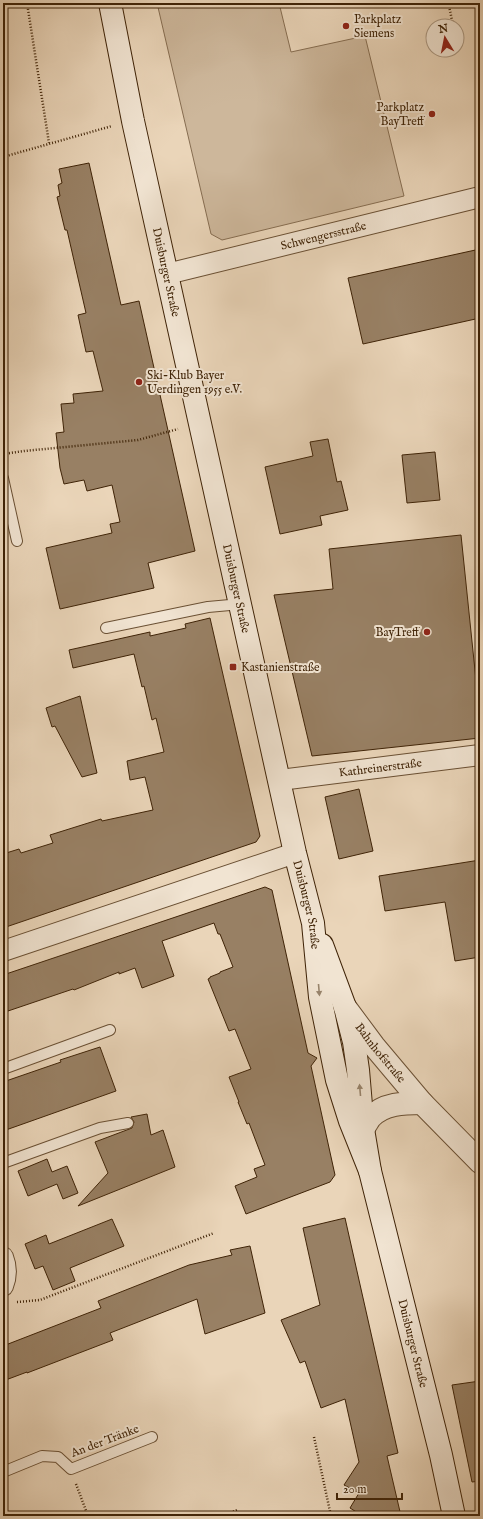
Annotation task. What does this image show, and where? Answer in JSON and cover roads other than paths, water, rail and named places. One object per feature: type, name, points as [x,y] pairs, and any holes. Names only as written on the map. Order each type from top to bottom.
[{"type":"main road","name":"Duisburger Straße","points":[[110,3],[133,121],[295,853],[313,923],[320,997],[337,1080],[350,1121],[370,1171]]},
{"type":"main road","name":"Bahnhofstraße","points":[[313,923],[345,1007],[374,1046],[422,1103],[480,1162]]},
{"type":"main road","name":"Duisburger Straße","points":[[345,1007],[356,1056],[370,1171],[439,1448],[454,1516]]},
{"type":"main road","points":[[364,1129],[371,1117],[380,1110],[391,1105],[422,1103]]},
{"type":"street","name":"Schwengersstraße","points":[[167,274],[480,197]]},
{"type":"street","name":"Kathreinerstraße","points":[[280,780],[480,755]]},
{"type":"street","points":[[3,952],[295,853]]},
{"type":"street","points":[[3,1258],[5,1264],[7,1294]]},
{"type":"lane","points":[[3,478],[16,540]]},
{"type":"lane","points":[[106,628],[208,608],[241,604]]},
{"type":"lane","points":[[3,1069],[110,1030]]},
{"type":"lane","points":[[3,1163],[100,1128],[128,1123]]},
{"type":"lane","name":"An der Tränke","points":[[3,1472],[42,1456],[58,1458],[71,1469],[152,1437]]},
{"type":"place","name":"Parkplatz Siemens","points":[[346,26]]},
{"type":"place","name":"Parkplatz BayTreff","points":[[432,114]]},
{"type":"place","name":"Ski-Klub Bayer Uerdingen 1955 e.V.","points":[[139,382]]},
{"type":"place","name":"BayTreff","points":[[427,632]]},
{"type":"place","name":"Kastanienstraße","points":[[233,667]]}]
